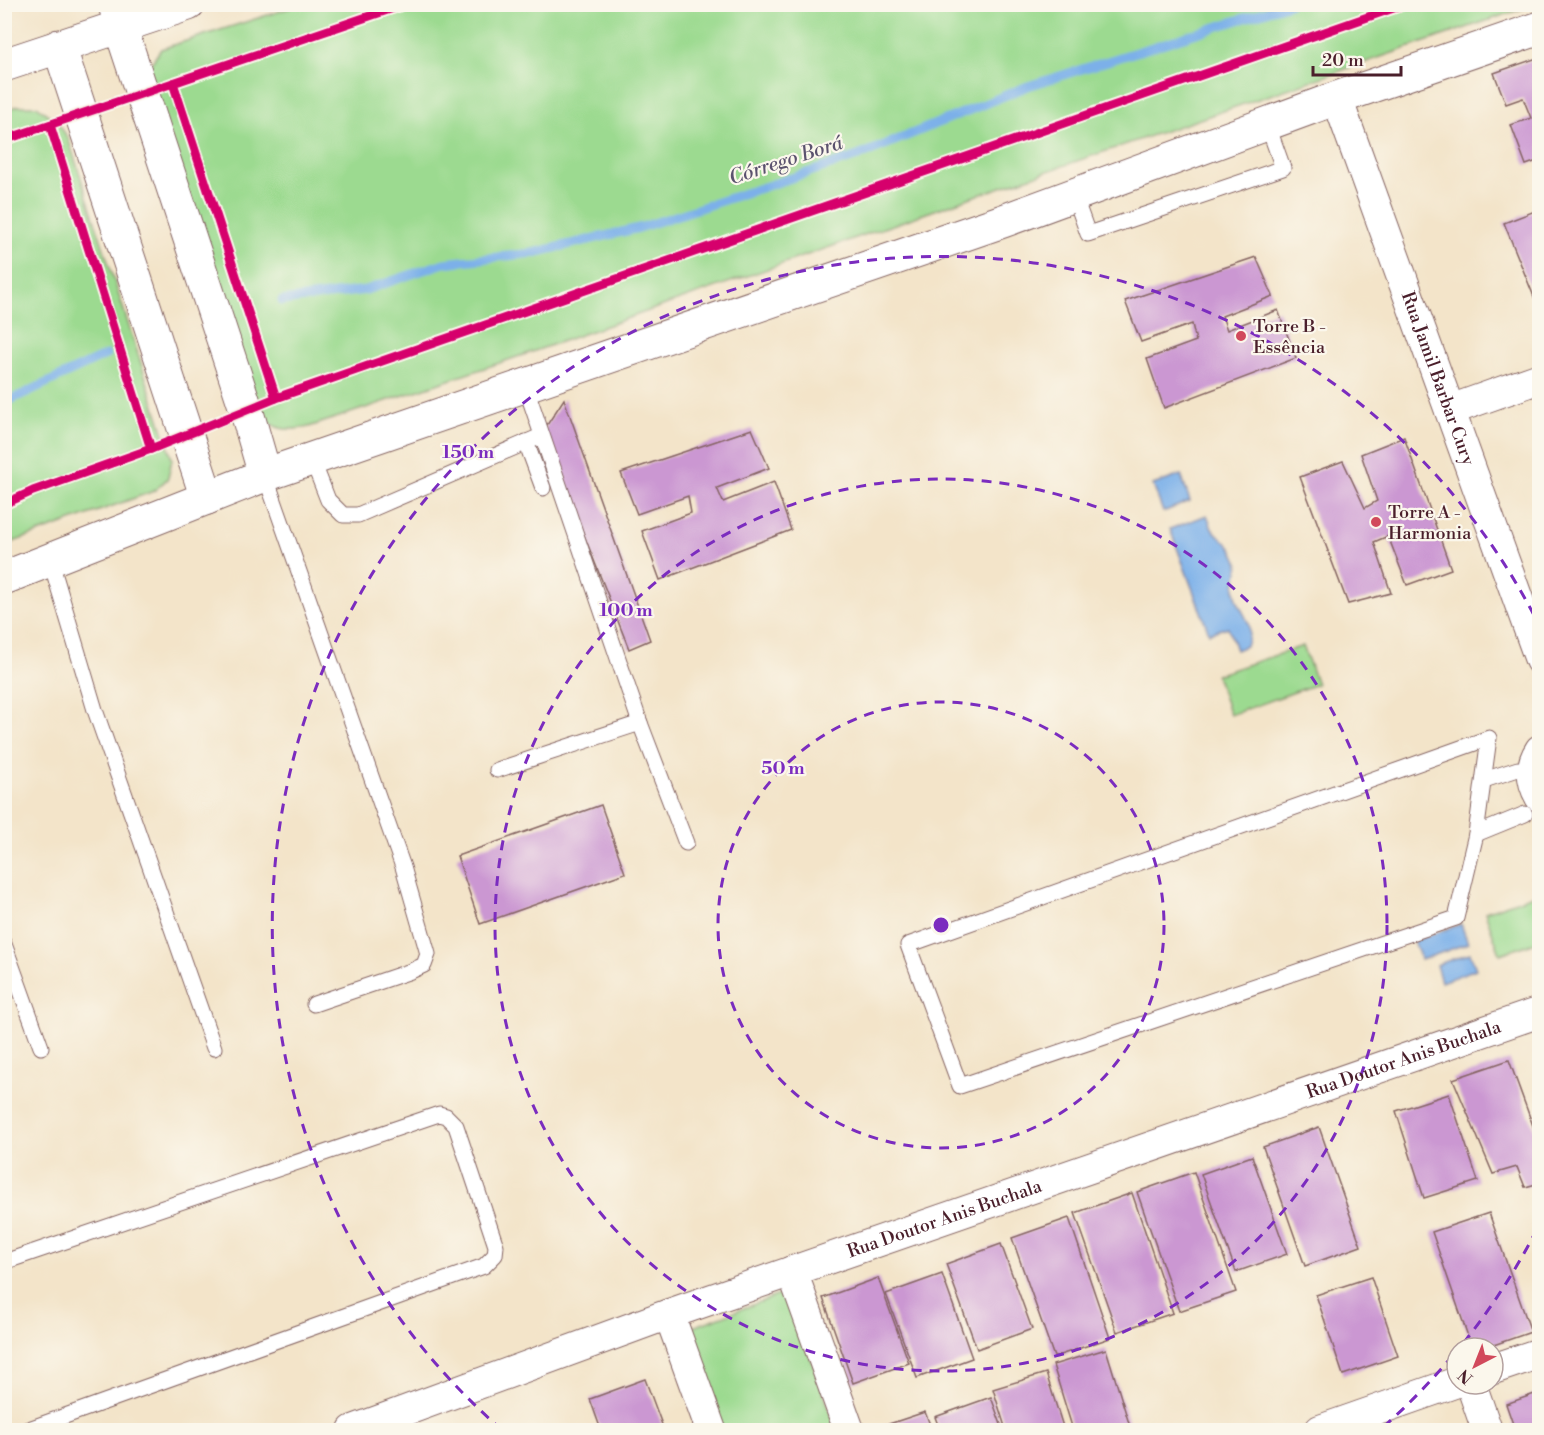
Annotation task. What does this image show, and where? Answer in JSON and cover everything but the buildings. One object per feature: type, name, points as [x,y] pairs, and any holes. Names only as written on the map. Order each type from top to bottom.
[{"type":"main road","points":[[4,65],[59,46],[116,15],[188,4]]},
{"type":"main road","points":[[116,15],[246,409],[265,475]]},
{"type":"main road","points":[[4,578],[265,475],[1074,195],[1336,98],[1539,28]]},
{"type":"main road","points":[[59,46],[207,498]]},
{"type":"street","name":"Rua Jamil Barbar Cury","points":[[1336,98],[1539,660]]},
{"type":"street","points":[[1450,410],[1539,378]]},
{"type":"street","points":[[1530,761],[1535,807]]},
{"type":"street","name":"Rua Doutor Anis Buchala","points":[[353,1431],[669,1314],[1539,1012]]},
{"type":"street","points":[[792,1271],[849,1431]]},
{"type":"street","points":[[669,1314],[711,1431]]},
{"type":"street","points":[[1505,1365],[1539,1353]]},
{"type":"street","points":[[1320,1431],[1445,1386]]},
{"type":"street","points":[[1475,1396],[1487,1431]]},
{"type":"lane","points":[[1074,195],[1088,234],[1234,191],[1285,173],[1267,123]]},
{"type":"lane","points":[[525,385],[640,723],[686,843]]},
{"type":"lane","points":[[312,459],[328,500],[343,515],[358,515],[541,436]]},
{"type":"lane","points":[[526,442],[543,488]]},
{"type":"lane","points":[[265,475],[403,867],[428,954],[424,965],[411,971],[314,1004]]},
{"type":"lane","points":[[50,559],[95,710],[214,1048]]},
{"type":"lane","points":[[497,770],[640,723]]},
{"type":"lane","points":[[1489,738],[1485,780],[1476,834],[1456,918],[960,1086],[908,945],[1489,738]]},
{"type":"lane","points":[[1485,780],[1530,761]]},
{"type":"lane","points":[[1476,834],[1535,807]]},
{"type":"lane","points":[[4,944],[41,1047]]},
{"type":"lane","points":[[4,1262],[439,1114],[446,1116],[456,1126],[496,1246],[495,1255],[484,1266],[26,1431]]},
{"type":"green space","points":[[302,4],[1533,5],[969,198],[532,352],[309,427],[288,429],[276,427],[259,415],[146,71],[161,49]]},
{"type":"green space","points":[[17,106],[37,106],[58,123],[68,138],[172,459],[168,478],[154,491],[5,545],[4,111]]},
{"type":"green space","points":[[1303,646],[1317,684],[1230,715],[1216,675]]},
{"type":"green space","points":[[1539,893],[1539,941],[1500,954],[1485,912]]},
{"type":"green space","points":[[787,1292],[837,1430],[721,1430],[685,1330]]},
{"type":"water","points":[[1181,475],[1190,501],[1163,512],[1153,485]]},
{"type":"water","points":[[1207,515],[1212,528],[1230,546],[1238,561],[1236,597],[1248,622],[1249,636],[1246,646],[1236,650],[1228,627],[1209,633],[1170,529]]},
{"type":"water","points":[[1461,924],[1468,943],[1421,960],[1414,941]]},
{"type":"water","points":[[1470,953],[1476,969],[1441,982],[1436,965]]},
{"type":"waterway","name":"Córrego Borá","points":[[282,301],[366,290],[444,263],[533,253],[639,228],[858,156],[1028,86],[1289,4]]},
{"type":"waterway","name":"Córrego Borá","points":[[4,403],[106,355]]},
{"type":"cycle path","points":[[276,398],[173,83],[405,4]]},
{"type":"cycle path","points":[[151,449],[276,398],[1405,4]]},
{"type":"cycle path","points":[[4,140],[173,83]]},
{"type":"cycle path","points":[[4,504],[33,491],[151,449],[50,125]]},
{"type":"place","name":"Torre B - Essência","points":[[1241,336]]},
{"type":"place","name":"Torre A - Harmonia","points":[[1376,522]]}]
